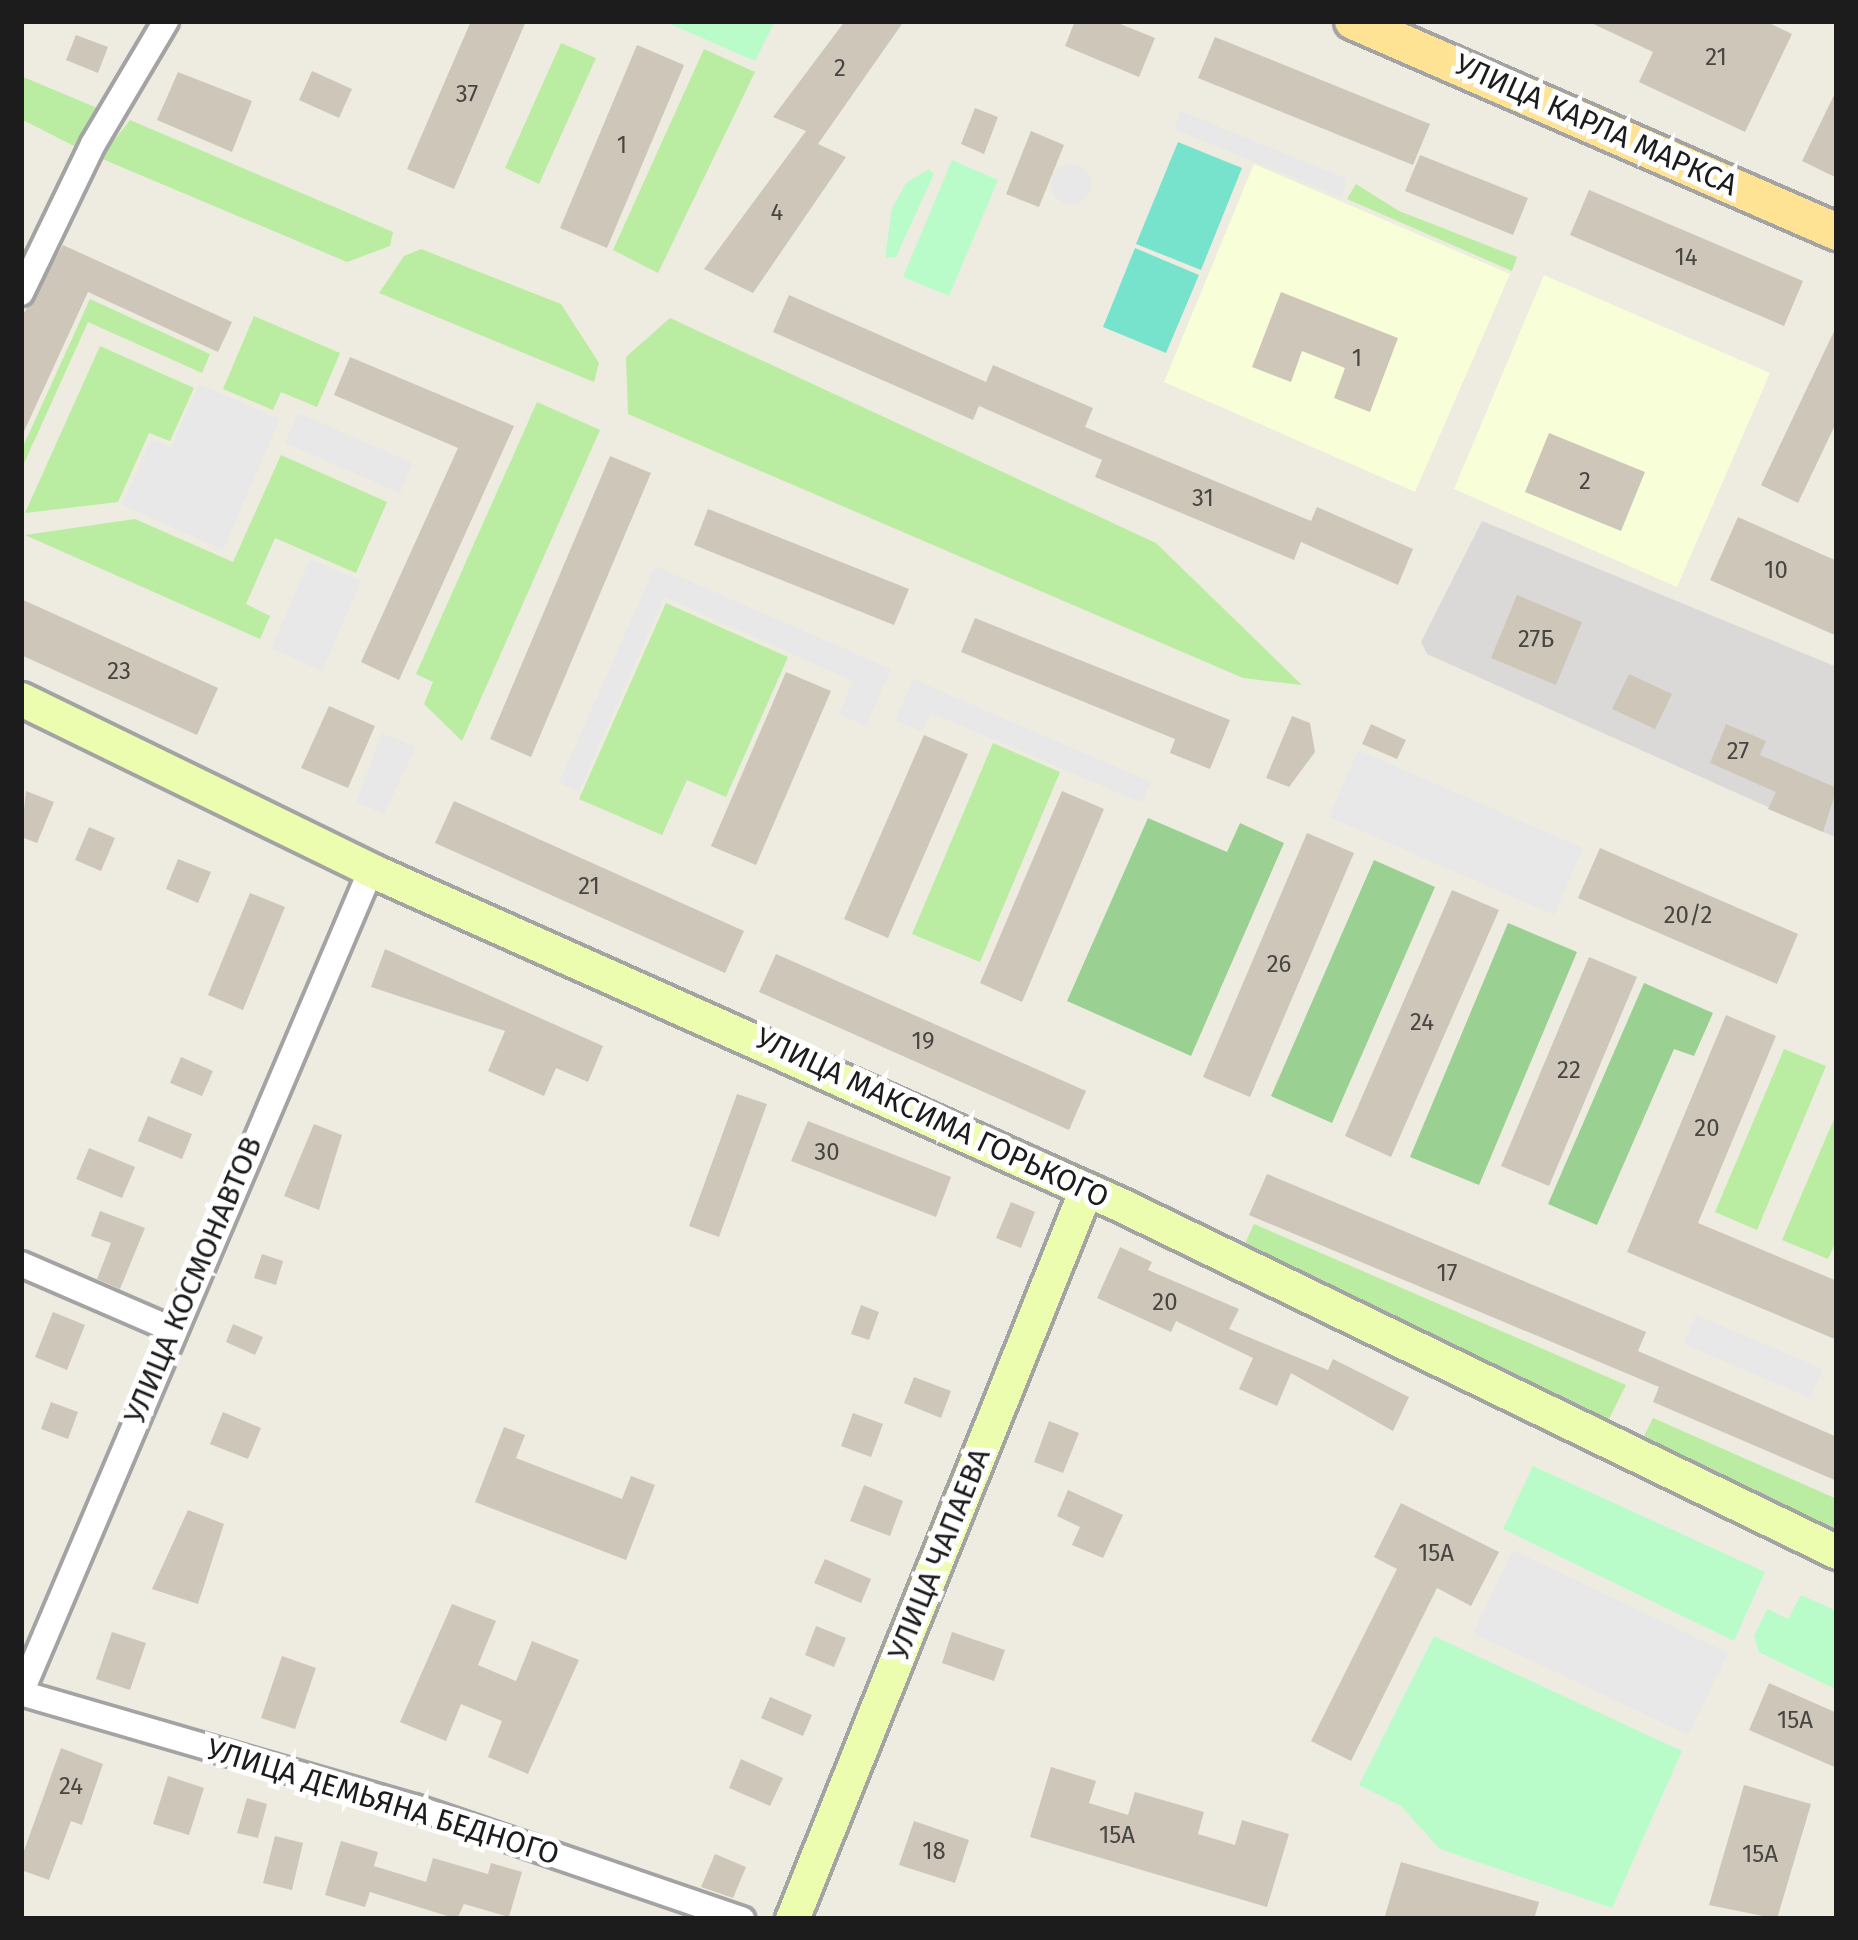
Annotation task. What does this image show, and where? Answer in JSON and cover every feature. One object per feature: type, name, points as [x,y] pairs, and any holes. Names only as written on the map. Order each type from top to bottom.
[{"type":"main road","name":"УЛИЦА КАРЛА МАРКСА","points":[[1353,21],[1837,232]]},
{"type":"street","points":[[21,293],[93,144],[166,21]]},
{"type":"street","name":"УЛИЦА МАКСИМА ГОРЬКОГО","points":[[21,699],[371,870],[1086,1189],[1837,1552]]},
{"type":"street","name":"УЛИЦА КОСМОНАВТОВ","points":[[21,1693],[171,1329],[371,870]]},
{"type":"street","name":"УЛИЦА ЧАПАЕВА","points":[[792,1919],[1086,1189]]},
{"type":"street","points":[[21,1264],[171,1329]]},
{"type":"street","name":"УЛИЦА ДЕМЬЯНА БЕДНОГО","points":[[21,1693],[414,1807],[742,1919]]},
{"type":"shaded area","points":[[1181,111],[1347,179],[1341,197],[1174,129]]},
{"type":"shaded area","points":[[1178,142],[1242,168],[1201,270],[1136,244]]},
{"type":"shaded area","points":[[1071,164],[1085,170],[1091,184],[1085,198],[1071,204],[1057,198],[1051,184],[1057,170]]},
{"type":"shaded area","points":[[1254,164],[1510,274],[1415,492],[1164,382]]},
{"type":"shaded area","points":[[1135,248],[1199,275],[1166,353],[1103,327]]},
{"type":"shaded area","points":[[1544,275],[1770,373],[1677,587],[1454,489]]},
{"type":"shaded area","points":[[199,384],[280,419],[223,550],[122,505],[151,439],[171,447]]},
{"type":"shaded area","points":[[298,413],[413,463],[400,493],[285,443]]},
{"type":"shaded area","points":[[1482,521],[1837,667],[1837,838],[1427,654],[1421,642]]},
{"type":"shaded area","points":[[310,559],[361,581],[322,671],[271,648]]},
{"type":"shaded area","points":[[655,566],[891,669],[866,726],[839,714],[853,681],[664,597],[579,791],[559,783]]},
{"type":"shaded area","points":[[913,679],[1151,782],[1142,803],[931,713],[922,732],[895,720]]},
{"type":"shaded area","points":[[382,733],[416,747],[384,814],[356,802]]},
{"type":"shaded area","points":[[1358,750],[1583,848],[1554,915],[1329,817]]},
{"type":"shaded area","points":[[1696,1315],[1823,1369],[1810,1398],[1684,1344]]},
{"type":"shaded area","points":[[1513,1550],[1728,1653],[1688,1735],[1473,1633]]},
{"type":"green space","points":[[663,21],[775,21],[755,61]]},
{"type":"green space","points":[[561,43],[596,58],[539,184],[505,168]]},
{"type":"green space","points":[[704,49],[755,72],[658,273],[613,250]]},
{"type":"green space","points":[[21,76],[109,113],[82,150],[21,119]]},
{"type":"green space","points":[[130,120],[393,232],[390,246],[347,262],[100,158]]},
{"type":"green space","points":[[952,160],[998,180],[949,296],[903,277]]},
{"type":"green space","points":[[929,169],[934,174],[896,257],[885,258],[892,208],[906,183]]},
{"type":"green space","points":[[1356,184],[1399,211],[1517,257],[1512,271],[1347,199]]},
{"type":"green space","points":[[421,249],[561,304],[599,363],[594,382],[379,293],[404,256]]},
{"type":"green space","points":[[90,299],[210,354],[202,373],[88,322],[21,470],[21,451]]},
{"type":"green space","points":[[254,316],[340,353],[317,407],[281,392],[273,410],[223,389]]},
{"type":"green space","points":[[670,318],[1156,543],[1302,685],[1243,678],[628,414],[626,357]]},
{"type":"green space","points":[[100,346],[194,388],[170,441],[149,433],[118,502],[25,513]]},
{"type":"green space","points":[[537,402],[600,430],[462,741],[424,704],[433,682],[416,674]]},
{"type":"green space","points":[[281,455],[387,502],[356,573],[275,538],[246,604],[270,616],[260,639],[25,535],[135,519],[233,562]]},
{"type":"green space","points":[[666,603],[788,657],[726,797],[687,780],[662,835],[579,799]]},
{"type":"green space","points":[[993,743],[1060,772],[980,962],[912,934]]},
{"type":"green space","points":[[1148,818],[1227,852],[1240,823],[1284,843],[1191,1056],[1067,1001]]},
{"type":"green space","points":[[1374,860],[1435,887],[1332,1123],[1271,1096]]},
{"type":"green space","points":[[1508,923],[1577,952],[1479,1185],[1410,1157]]},
{"type":"green space","points":[[1644,983],[1713,1013],[1694,1056],[1674,1049],[1597,1225],[1548,1204]]},
{"type":"green space","points":[[1784,1049],[1826,1066],[1757,1230],[1715,1212]]},
{"type":"green space","points":[[1837,1112],[1837,1239],[1828,1259],[1782,1240]]},
{"type":"green space","points":[[1254,1224],[1626,1385],[1606,1425],[1243,1248]]},
{"type":"green space","points":[[1653,1418],[1837,1499],[1837,1540],[1641,1442]]},
{"type":"green space","points":[[1533,1466],[1765,1572],[1734,1641],[1503,1529]]},
{"type":"green space","points":[[1801,1595],[1837,1611],[1837,1690],[1759,1652],[1754,1636],[1767,1609],[1788,1619]]},
{"type":"green space","points":[[1434,1636],[1682,1751],[1612,1908],[1440,1849],[1401,1806],[1359,1785]]},
{"type":"building","points":[[471,21],[526,21],[454,189],[407,169]]},
{"type":"building","points":[[845,21],[904,21],[818,144],[846,157],[753,293],[704,269],[806,131],[773,117]]},
{"type":"building","points":[[1075,21],[1113,21],[1155,38],[1139,77],[1065,46]]},
{"type":"building","points":[[1587,21],[1765,21],[1792,34],[1745,132],[1639,82],[1653,52]]},
{"type":"building","points":[[76,35],[108,47],[98,73],[66,60]]},
{"type":"building","points":[[1215,37],[1430,124],[1413,165],[1198,78]]},
{"type":"building","points":[[637,45],[684,65],[607,248],[560,228]]},
{"type":"building","points":[[312,71],[352,89],[339,118],[299,100]]},
{"type":"building","points":[[178,72],[252,101],[232,152],[157,120]]},
{"type":"building","points":[[1837,89],[1837,178],[1802,161]]},
{"type":"building","points":[[975,108],[998,117],[984,154],[961,144]]},
{"type":"building","points":[[1031,131],[1064,145],[1039,207],[1006,194]]},
{"type":"building","points":[[1420,155],[1528,198],[1513,235],[1405,191]]},
{"type":"building","points":[[1589,190],[1803,281],[1784,326],[1570,235]]},
{"type":"building","points":[[63,245],[232,322],[218,352],[88,292],[21,438],[21,318]]},
{"type":"building","points":[[1281,292],[1398,338],[1370,412],[1334,398],[1345,368],[1302,351],[1291,382],[1252,367]]},
{"type":"building","points":[[789,295],[986,382],[993,365],[1093,408],[1085,427],[1311,521],[1317,507],[1413,549],[1398,585],[1301,542],[1294,560],[1095,477],[1102,460],[979,406],[973,420],[773,332]]},
{"type":"building","points":[[1837,325],[1837,421],[1798,503],[1761,485]]},
{"type":"building","points":[[350,357],[514,426],[399,680],[361,662],[458,448],[334,395]]},
{"type":"building","points":[[1549,433],[1645,472],[1621,531],[1525,492]]},
{"type":"building","points":[[610,456],[651,473],[531,757],[490,739]]},
{"type":"building","points":[[708,509],[909,589],[894,625],[694,545]]},
{"type":"building","points":[[1738,517],[1837,561],[1837,636],[1710,580]]},
{"type":"building","points":[[1517,595],[1582,622],[1556,685],[1491,658]]},
{"type":"building","points":[[21,599],[218,688],[197,735],[21,655]]},
{"type":"building","points":[[975,618],[1230,720],[1210,769],[1170,753],[1175,739],[961,652]]},
{"type":"building","points":[[786,672],[831,691],[756,865],[711,846]]},
{"type":"building","points":[[1629,674],[1672,694],[1655,729],[1612,709]]},
{"type":"building","points":[[329,706],[375,726],[348,788],[301,768]]},
{"type":"building","points":[[1292,716],[1310,723],[1315,752],[1289,787],[1266,778]]},
{"type":"building","points":[[1371,724],[1406,740],[1397,759],[1362,744]]},
{"type":"building","points":[[1726,724],[1766,741],[1760,755],[1837,788],[1823,832],[1768,809],[1776,792],[1710,763]]},
{"type":"building","points":[[924,735],[968,754],[888,938],[844,919]]},
{"type":"building","points":[[26,791],[54,802],[37,843],[21,837]]},
{"type":"building","points":[[1062,791],[1104,809],[1022,1002],[980,983]]},
{"type":"building","points":[[454,801],[744,931],[725,973],[435,843]]},
{"type":"building","points":[[89,827],[115,838],[101,871],[75,860]]},
{"type":"building","points":[[1307,833],[1354,853],[1250,1097],[1203,1077]]},
{"type":"building","points":[[1600,848],[1798,934],[1777,984],[1578,898]]},
{"type":"building","points":[[178,859],[211,872],[198,903],[166,889]]},
{"type":"building","points":[[1452,890],[1499,910],[1391,1157],[1345,1136]]},
{"type":"building","points":[[250,893],[285,907],[243,1010],[208,995]]},
{"type":"building","points":[[385,949],[603,1046],[588,1082],[556,1068],[544,1096],[488,1071],[505,1031],[371,987]]},
{"type":"building","points":[[776,954],[1086,1091],[1069,1130],[759,992]]},
{"type":"building","points":[[1589,957],[1637,977],[1549,1186],[1501,1166]]},
{"type":"building","points":[[1726,1015],[1776,1036],[1698,1223],[1837,1281],[1837,1340],[1627,1252]]},
{"type":"building","points":[[181,1057],[213,1071],[202,1096],[170,1083]]},
{"type":"building","points":[[737,1094],[767,1104],[719,1237],[689,1226]]},
{"type":"building","points":[[148,1116],[192,1134],[182,1159],[138,1141]]},
{"type":"building","points":[[808,1121],[951,1177],[936,1217],[791,1161]]},
{"type":"building","points":[[314,1124],[342,1135],[319,1210],[284,1196]]},
{"type":"building","points":[[89,1148],[135,1167],[122,1198],[76,1179]]},
{"type":"building","points":[[1267,1174],[1646,1332],[1638,1351],[1837,1437],[1837,1481],[1653,1402],[1659,1387],[1249,1215]]},
{"type":"building","points":[[1011,1202],[1035,1212],[1021,1248],[996,1238]]},
{"type":"building","points":[[100,1211],[145,1228],[120,1289],[97,1279],[111,1243],[91,1236]]},
{"type":"building","points":[[1120,1247],[1152,1262],[1148,1270],[1239,1309],[1229,1329],[1328,1370],[1333,1359],[1409,1397],[1393,1431],[1291,1373],[1277,1406],[1239,1389],[1253,1358],[1176,1321],[1171,1332],[1097,1298]]},
{"type":"building","points":[[262,1254],[283,1261],[276,1285],[254,1278]]},
{"type":"building","points":[[861,1305],[879,1312],[869,1340],[851,1334]]},
{"type":"building","points":[[53,1312],[85,1325],[67,1370],[35,1357]]},
{"type":"building","points":[[233,1324],[263,1337],[255,1355],[226,1342]]},
{"type":"building","points":[[914,1377],[951,1391],[941,1418],[904,1403]]},
{"type":"building","points":[[51,1402],[78,1412],[68,1439],[41,1429]]},
{"type":"building","points":[[223,1412],[261,1428],[248,1459],[210,1444]]},
{"type":"building","points":[[853,1413],[883,1424],[871,1457],[841,1446]]},
{"type":"building","points":[[1049,1421],[1079,1433],[1063,1473],[1034,1462]]},
{"type":"building","points":[[504,1427],[525,1435],[516,1458],[622,1499],[631,1476],[655,1485],[626,1560],[475,1502]]},
{"type":"building","points":[[864,1485],[903,1501],[890,1536],[850,1521]]},
{"type":"building","points":[[1068,1490],[1123,1515],[1103,1558],[1072,1545],[1080,1527],[1057,1516]]},
{"type":"building","points":[[1401,1503],[1499,1552],[1471,1606],[1437,1588],[1351,1761],[1311,1741],[1397,1569],[1374,1557]]},
{"type":"building","points":[[188,1510],[224,1524],[198,1604],[152,1589]]},
{"type":"building","points":[[825,1559],[871,1579],[861,1603],[814,1583]]},
{"type":"building","points":[[452,1604],[496,1621],[478,1665],[516,1681],[532,1641],[579,1660],[528,1774],[488,1757],[502,1721],[461,1704],[446,1741],[400,1722]]},
{"type":"building","points":[[816,1626],[846,1638],[834,1667],[805,1655]]},
{"type":"building","points":[[112,1632],[146,1643],[130,1690],[96,1679]]},
{"type":"building","points":[[952,1632],[1005,1650],[994,1681],[942,1663]]},
{"type":"building","points":[[282,1656],[316,1668],[295,1729],[261,1718]]},
{"type":"building","points":[[1769,1683],[1837,1713],[1837,1768],[1749,1730]]},
{"type":"building","points":[[770,1697],[812,1715],[803,1736],[761,1718]]},
{"type":"building","points":[[61,1748],[103,1764],[82,1825],[71,1821],[49,1880],[21,1870],[21,1859]]},
{"type":"building","points":[[741,1759],[783,1778],[770,1806],[729,1788]]},
{"type":"building","points":[[1051,1767],[1096,1781],[1089,1803],[1128,1815],[1135,1792],[1204,1812],[1198,1834],[1235,1845],[1242,1820],[1289,1834],[1267,1907],[1030,1837]]},
{"type":"building","points":[[168,1776],[204,1788],[189,1835],[153,1824]]},
{"type":"building","points":[[1744,1785],[1811,1804],[1777,1919],[1709,1905]]},
{"type":"building","points":[[247,1798],[267,1804],[258,1838],[237,1833]]},
{"type":"building","points":[[914,1821],[969,1840],[955,1883],[899,1865]]},
{"type":"building","points":[[275,1836],[303,1843],[292,1890],[263,1883]]},
{"type":"building","points":[[341,1841],[378,1852],[374,1866],[426,1882],[433,1858],[488,1874],[491,1863],[522,1872],[509,1917],[464,1904],[457,1919],[370,1892],[365,1907],[325,1895]]},
{"type":"building","points":[[715,1854],[746,1867],[733,1898],[701,1887]]},
{"type":"building","points":[[1401,1862],[1539,1902],[1534,1919],[1384,1919]]}]
